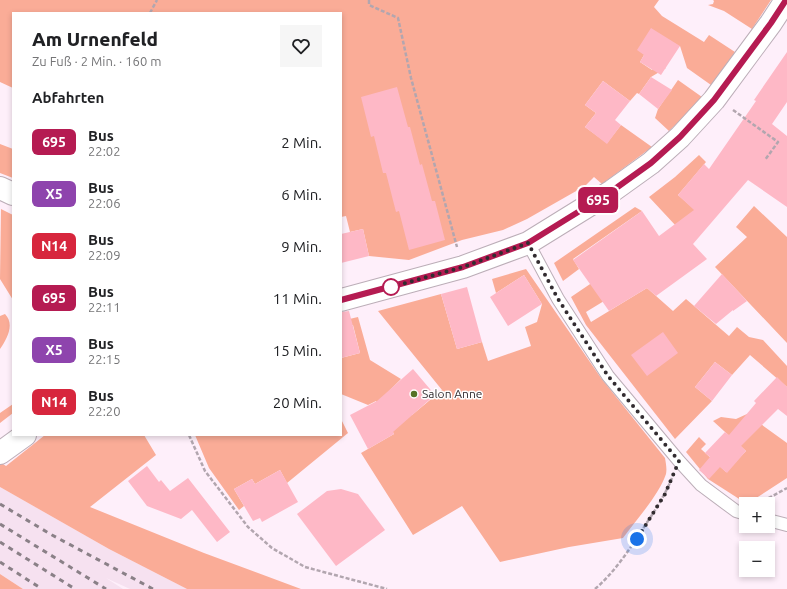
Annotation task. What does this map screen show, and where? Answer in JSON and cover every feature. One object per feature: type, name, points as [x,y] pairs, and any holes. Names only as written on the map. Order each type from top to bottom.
[{"type":"street","points":[[342,300],[463,267],[528,243],[612,191],[651,163],[680,137],[716,99],[786,0]]},
{"type":"street","points":[[0,188],[12,194]]},
{"type":"street","points":[[0,453],[24,436]]},
{"type":"lane","points":[[528,243],[558,299],[608,376],[701,485],[739,512]]},
{"type":"lane","points":[[775,522],[787,525]]},
{"type":"path","points":[[151,12],[158,0]]},
{"type":"path","points":[[368,0],[368,5],[398,18],[412,78],[458,252]]},
{"type":"path","points":[[716,99],[778,142],[765,160]]},
{"type":"path","points":[[189,436],[205,471],[248,527],[272,548],[305,567],[387,589]]},
{"type":"path","points":[[595,589],[630,550],[665,494],[679,461]]},
{"type":"path","points":[[771,497],[787,488]]},
{"type":"shaded area","points":[[0,0],[659,0],[654,7],[662,16],[704,42],[709,35],[735,52],[711,85],[687,68],[680,46],[644,55],[640,62],[652,70],[657,63],[666,68],[651,77],[639,94],[637,93],[630,101],[603,81],[585,105],[596,113],[585,127],[607,143],[621,125],[652,147],[602,184],[594,177],[585,186],[527,219],[503,230],[462,240],[409,260],[369,256],[363,229],[350,232],[346,216],[342,217],[342,12],[12,12],[12,88],[0,82]]},
{"type":"shaded area","points":[[713,0],[771,0],[752,29],[724,11],[708,5],[713,4]]},
{"type":"shaded area","points":[[678,80],[702,97],[669,131],[655,118],[658,109]]},
{"type":"shaded area","points":[[0,144],[12,149],[12,178],[0,173]]},
{"type":"shaded area","points":[[699,155],[706,162],[678,195],[710,223],[690,241],[649,197],[675,177]]},
{"type":"shaded area","points":[[754,206],[787,237],[787,343],[715,267],[747,237],[736,227]]},
{"type":"shaded area","points":[[635,207],[642,211],[573,259],[579,269],[563,281],[554,263]]},
{"type":"shaded area","points":[[1,209],[12,214],[12,298],[0,279]]},
{"type":"shaded area","points":[[624,261],[640,279],[586,312],[591,322],[647,288],[673,311],[686,299],[729,336],[737,327],[749,337],[763,340],[787,366],[787,387],[750,355],[732,375],[715,362],[695,387],[712,401],[675,439],[586,325],[571,297]]},
{"type":"shaded area","points":[[526,269],[601,378],[665,458],[666,474],[663,482],[653,499],[623,538],[569,547],[500,562],[462,506],[413,535],[361,453],[394,434],[376,401],[368,405],[342,394],[342,358],[360,353],[353,325],[342,327],[342,321],[358,317],[370,360],[401,379],[390,390],[412,415],[442,390],[378,311],[441,294],[457,349],[482,342],[488,361],[531,346],[525,327],[537,322],[542,304],[524,275],[496,293],[492,279]]},
{"type":"shaded area","points":[[5,314],[8,318],[10,327],[5,341],[0,349],[0,316]]},
{"type":"shaded area","points":[[12,405],[12,414],[0,423],[0,413]]},
{"type":"shaded area","points":[[747,414],[787,443],[787,478],[758,497],[739,497],[739,499],[708,479],[686,452],[699,437],[706,444],[701,449],[726,472],[746,451],[713,421],[721,417],[736,419]]},
{"type":"shaded area","points":[[342,421],[348,433],[287,483],[280,470],[255,484],[252,479],[234,489],[244,506],[239,510],[209,468],[195,436],[342,436]]},
{"type":"shaded area","points":[[44,436],[145,436],[156,455],[90,507],[204,553],[301,589],[187,589],[109,549],[0,487],[0,462],[6,466]]},
{"type":"shaded area","points":[[0,487],[109,549],[187,589],[130,589],[106,578],[123,589],[23,589],[0,574]]},
{"type":"shaded area","points":[[0,574],[23,589],[0,589]]},
{"type":"building","points":[[651,28],[680,46],[661,75],[640,62],[644,55],[637,50]]},
{"type":"building","points":[[787,52],[787,102],[772,124],[787,136],[787,207],[748,180],[693,244],[707,259],[656,296],[647,288],[609,311],[573,260],[642,211],[659,236],[694,210],[678,195],[704,164],[709,169],[756,101],[754,100]]},
{"type":"building","points":[[651,77],[672,90],[658,109],[639,94]]},
{"type":"building","points":[[603,81],[630,101],[615,120],[621,125],[607,144],[585,127],[596,113],[585,105]]},
{"type":"building","points":[[397,87],[420,165],[422,164],[432,201],[435,201],[445,240],[409,250],[399,211],[396,212],[386,173],[383,173],[374,136],[371,137],[361,97]]},
{"type":"building","points":[[363,229],[369,256],[342,263],[342,234]]},
{"type":"building","points":[[722,274],[747,301],[716,324],[694,306]]},
{"type":"building","points":[[524,275],[542,304],[508,326],[490,297]]},
{"type":"building","points":[[467,287],[482,342],[457,349],[441,294]]},
{"type":"building","points":[[349,311],[360,353],[342,358],[342,312]]},
{"type":"building","points":[[663,332],[678,353],[647,376],[631,355]]},
{"type":"building","points":[[715,362],[732,375],[712,401],[695,387]]},
{"type":"building","points":[[413,369],[435,395],[393,432],[394,434],[368,449],[350,415],[377,401]]},
{"type":"building","points":[[777,377],[787,387],[787,416],[778,409],[741,446],[746,451],[727,473],[720,467],[709,479],[699,470],[710,457],[705,453],[725,432],[729,435],[756,403],[754,401]]},
{"type":"building","points":[[147,466],[159,482],[161,480],[170,491],[188,478],[230,532],[217,542],[192,510],[181,519],[147,506],[128,481]]},
{"type":"building","points":[[280,470],[298,502],[262,522],[260,518],[253,521],[234,489],[252,479],[255,484]]},
{"type":"building","points":[[341,489],[358,494],[385,530],[336,566],[297,514],[327,491]]},
{"type":"railway","points":[[0,504],[52,535],[153,589]]},
{"type":"railway","points":[[0,524],[106,589]]},
{"type":"railway","points":[[0,542],[75,589]]},
{"type":"railway","points":[[0,562],[42,589]]},
{"type":"bus line","name":"695","points":[[342,300],[463,267],[528,243],[612,191],[651,163],[680,137],[714,100],[771,23],[786,0]]},
{"type":"place","name":"Salon Anne","points":[[414,394]]},
{"type":"route","points":[[391,287],[463,267],[528,243],[558,299],[608,376],[679,461],[665,494],[637,539]]}]
